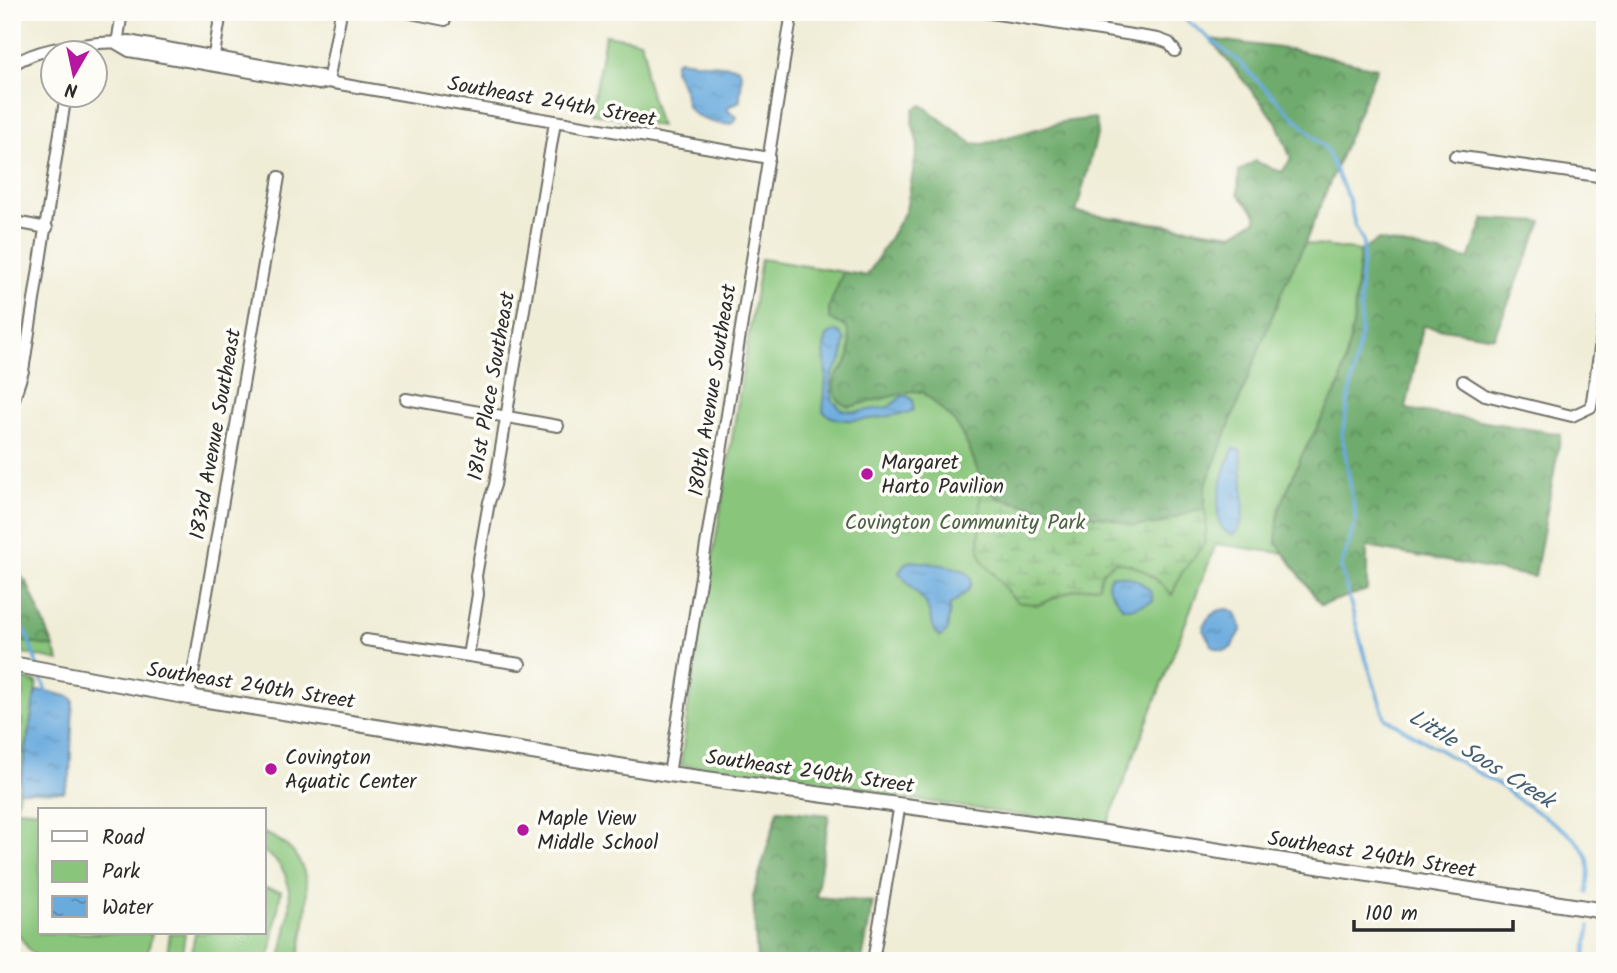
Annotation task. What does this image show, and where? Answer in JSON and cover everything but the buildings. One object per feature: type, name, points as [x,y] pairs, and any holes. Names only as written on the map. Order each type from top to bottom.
[{"type":"main road","name":"Southeast 240th Street","points":[[12,664],[189,697],[669,774],[1105,833],[1605,911]]},
{"type":"street","points":[[117,44],[122,12]]},
{"type":"street","points":[[213,61],[221,12]]},
{"type":"street","points":[[328,82],[341,12]]},
{"type":"street","points":[[406,12],[445,20]]},
{"type":"street","name":"180th Avenue Southeast","points":[[669,774],[792,12]]},
{"type":"street","points":[[984,12],[1158,39],[1168,43],[1175,51]]},
{"type":"street","name":"Southeast 244th Street","points":[[108,42],[129,51],[213,61],[319,84],[328,82],[769,158]]},
{"type":"street","name":"Southeast 244th Street","points":[[12,65],[28,55],[38,53]]},
{"type":"street","points":[[12,405],[23,371],[64,108]]},
{"type":"street","name":"181st Place Southeast","points":[[468,656],[478,594],[475,576],[489,502],[495,485],[555,122]]},
{"type":"street","points":[[1455,156],[1605,177]]},
{"type":"street","name":"183rd Avenue Southeast","points":[[189,697],[279,177]]},
{"type":"street","points":[[15,222],[47,228]]},
{"type":"street","points":[[1463,381],[1485,396],[1572,416],[1591,407],[1605,316]]},
{"type":"street","points":[[406,399],[558,426]]},
{"type":"street","points":[[366,640],[520,664]]},
{"type":"street","points":[[873,961],[900,804]]},
{"type":"green space","points":[[605,35],[640,41],[646,56],[645,75],[660,126],[592,113]]},
{"type":"green space","points":[[1210,39],[1295,50],[1377,68],[1305,243],[1285,284],[1205,487],[1205,510],[1195,510],[1158,524],[1133,526],[1109,518],[1037,508],[997,497],[981,480],[970,450],[955,422],[923,392],[912,391],[849,407],[841,402],[835,394],[834,385],[849,357],[850,340],[847,328],[829,318],[829,307],[843,272],[867,276],[906,210],[918,145],[912,122],[914,109],[922,105],[971,143],[983,144],[1062,122],[1095,118],[1098,131],[1076,213],[1231,235],[1256,220],[1256,214],[1238,194],[1239,171],[1255,161],[1282,172],[1291,159],[1276,121]]},
{"type":"green space","name":"Covington Community Park","points":[[926,192],[1368,252],[1317,558],[1216,544],[1106,828],[681,765],[694,668],[761,259],[913,283]]},
{"type":"green space","points":[[1484,219],[1542,222],[1494,337],[1423,326],[1406,409],[1561,434],[1535,577],[1367,547],[1367,590],[1321,605],[1276,542],[1279,510],[1301,457],[1340,385],[1353,325],[1360,251],[1379,240],[1469,259]]},
{"type":"green space","points":[[981,480],[997,498],[1037,508],[1109,518],[1133,526],[1158,524],[1195,510],[1205,510],[1207,526],[1204,544],[1181,574],[1172,595],[1147,573],[1116,562],[1103,571],[1099,586],[1073,590],[1038,605],[1018,602],[983,561],[979,550]]},
{"type":"green space","points":[[12,566],[27,583],[59,661],[12,651]]},
{"type":"green space","points":[[27,583],[54,647],[12,640],[12,590]]},
{"type":"green space","points":[[12,677],[37,682],[12,834]]},
{"type":"green space","points":[[20,809],[38,811],[38,934],[152,934],[146,961],[43,961],[30,951],[12,925],[12,814]]},
{"type":"green space","points":[[778,810],[829,815],[816,897],[873,902],[862,961],[757,961],[753,896]]},
{"type":"green space","points":[[266,834],[283,843],[296,856],[303,870],[307,905],[298,961],[280,961],[290,901],[285,874],[277,862],[266,854]]},
{"type":"green space","points":[[266,888],[281,891],[269,961],[190,961],[195,934],[266,934]]},
{"type":"green space","points":[[170,934],[185,934],[181,961],[166,961]]},
{"type":"water","points":[[679,60],[737,67],[742,79],[740,101],[727,110],[737,117],[734,123],[708,121],[690,111],[674,69],[675,62]]},
{"type":"water","points":[[836,331],[845,340],[842,359],[830,384],[833,401],[842,410],[855,412],[889,407],[902,396],[907,396],[913,400],[913,410],[863,420],[840,419],[823,411],[826,377],[824,347],[827,336]]},
{"type":"water","points":[[1233,449],[1241,450],[1244,508],[1239,528],[1233,535],[1224,530],[1219,521],[1218,509],[1225,469]]},
{"type":"water","points":[[912,561],[962,570],[969,575],[972,582],[966,592],[950,605],[947,632],[940,637],[935,632],[926,603],[899,573],[905,563]]},
{"type":"water","points":[[1113,575],[1144,585],[1153,601],[1133,608],[1123,608],[1108,587],[1109,579]]},
{"type":"water","points":[[1228,609],[1236,613],[1242,629],[1231,648],[1224,651],[1213,647],[1203,630],[1211,615]]},
{"type":"water","points":[[36,691],[46,691],[73,700],[70,776],[64,792],[19,791]]},
{"type":"waterway","name":"Little Soos Creek","points":[[1176,12],[1238,61],[1326,149],[1349,200],[1355,226],[1363,241],[1361,333],[1342,435],[1356,520],[1341,568],[1385,718],[1504,788],[1574,839],[1588,859],[1587,893]]},
{"type":"waterway","points":[[12,619],[26,632],[37,665]]},
{"type":"waterway","points":[[39,672],[46,691]]},
{"type":"waterway","name":"Little Soos Creek","points":[[1584,961],[1590,926]]},
{"type":"place","name":"Margaret Harto Pavilion","points":[[867,474]]},
{"type":"place","name":"Covington Aquatic Center","points":[[271,769]]},
{"type":"place","name":"Maple View Middle School","points":[[523,830]]}]
